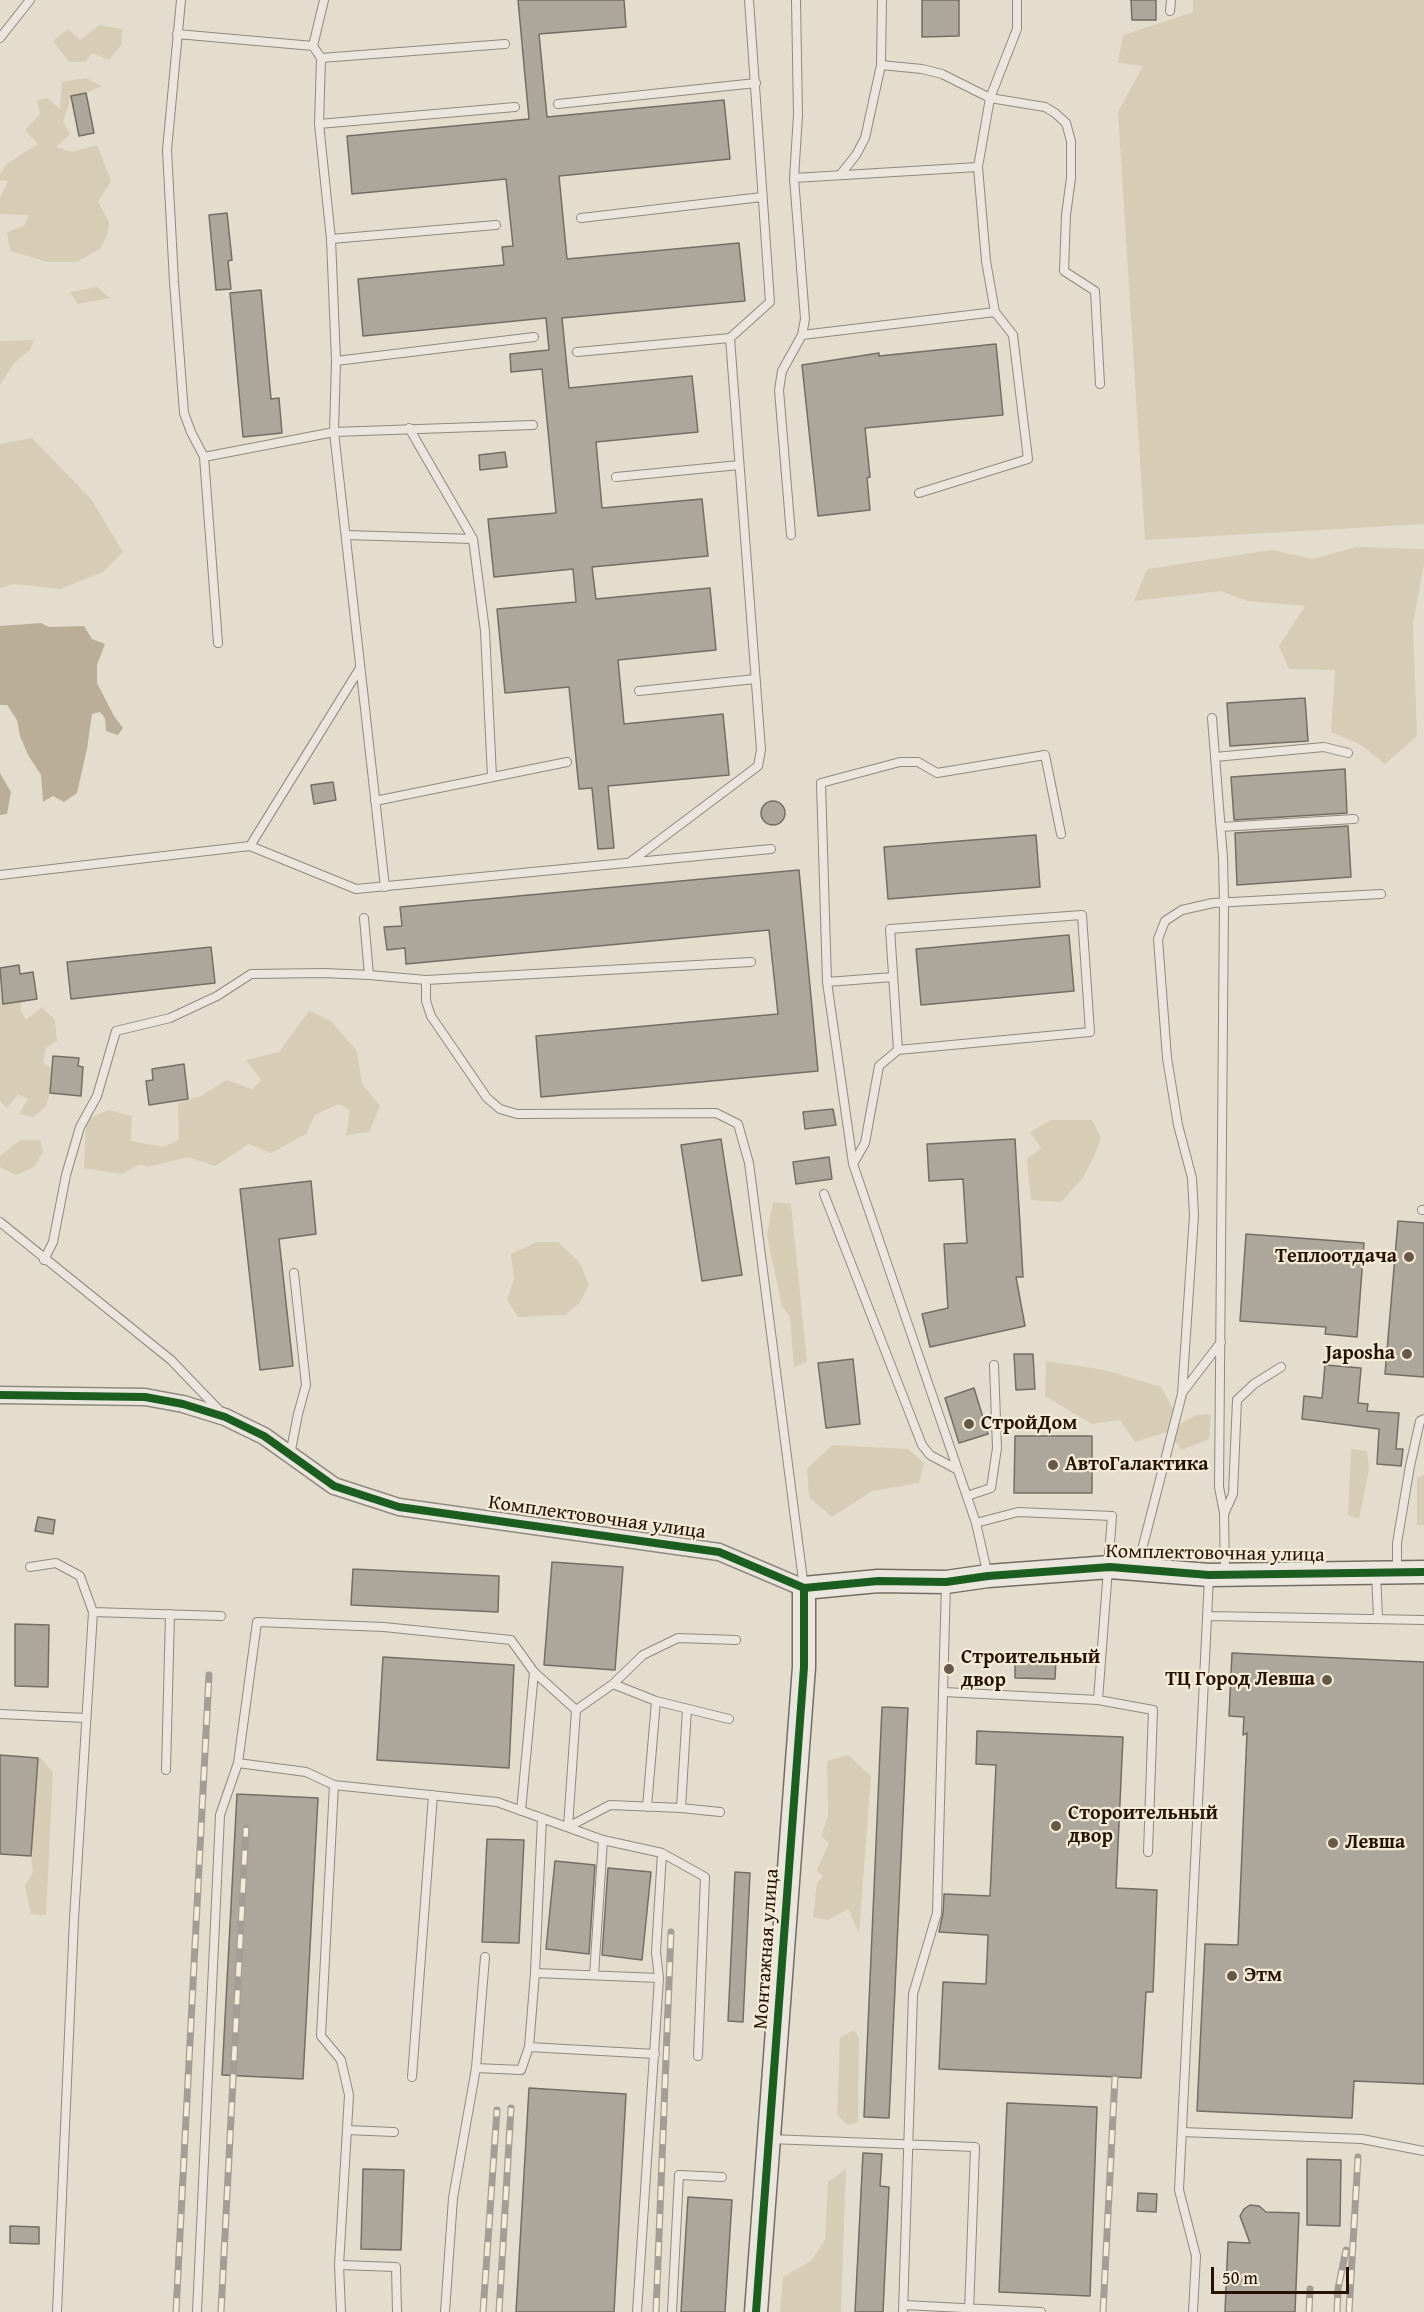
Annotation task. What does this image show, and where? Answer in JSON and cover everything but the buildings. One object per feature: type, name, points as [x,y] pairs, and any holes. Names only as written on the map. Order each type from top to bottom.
[{"type":"street","name":"Комплектовочная улица","points":[[0,1395],[146,1397],[183,1404],[225,1417],[264,1436],[334,1486],[399,1508],[719,1551],[804,1588],[878,1581],[946,1582],[988,1576],[1110,1567],[1217,1575],[1424,1572]]},
{"type":"street","name":"Монтажная улица","points":[[756,2312],[804,1667],[804,1588]]},
{"type":"lane","points":[[0,38],[30,0]]},
{"type":"lane","points":[[181,0],[167,150],[174,282],[184,413],[204,457],[218,643]]},
{"type":"lane","points":[[324,0],[313,46],[321,58],[319,124],[331,239],[336,361],[334,432],[385,887]]},
{"type":"lane","points":[[577,352],[730,338],[770,302],[749,0]]},
{"type":"lane","points":[[791,535],[779,390],[782,371],[802,335],[805,319],[794,178],[798,115],[796,0]]},
{"type":"lane","points":[[840,175],[856,155],[865,138],[881,65],[882,0]]},
{"type":"lane","points":[[919,493],[1028,459],[1013,335],[995,312],[986,261],[978,167],[990,98],[1017,29],[1017,0]]},
{"type":"lane","points":[[1170,11],[1171,0]]},
{"type":"lane","points":[[177,34],[313,46]]},
{"type":"lane","points":[[321,58],[505,44]]},
{"type":"lane","points":[[881,65],[922,69],[942,74],[990,98],[1045,107],[1066,123],[1071,141],[1071,178],[1066,215],[1064,271],[1095,291],[1100,384]]},
{"type":"lane","points":[[558,104],[756,83]]},
{"type":"lane","points":[[319,124],[515,107]]},
{"type":"lane","points":[[794,178],[978,167]]},
{"type":"lane","points":[[581,218],[762,197]]},
{"type":"lane","points":[[331,239],[496,225]]},
{"type":"lane","points":[[802,335],[995,312]]},
{"type":"lane","points":[[336,361],[534,337]]},
{"type":"lane","points":[[629,863],[758,766],[761,750],[730,338]]},
{"type":"lane","points":[[204,457],[334,432],[533,425]]},
{"type":"lane","points":[[409,428],[473,539],[485,631],[492,777]]},
{"type":"lane","points":[[616,477],[739,465]]},
{"type":"lane","points":[[346,535],[473,539]]},
{"type":"lane","points":[[250,846],[360,668]]},
{"type":"lane","points":[[639,691],[755,679]]},
{"type":"lane","points":[[1193,2312],[1196,2256],[1179,2190],[1209,1616],[1217,1575],[1224,1513],[1220,1487],[1224,902],[1221,827],[1212,718]]},
{"type":"lane","points":[[1215,757],[1324,747],[1348,753]]},
{"type":"lane","points":[[988,1576],[976,1523],[853,1164],[827,982],[820,783],[900,762],[918,762],[937,774],[1045,755],[1061,834]]},
{"type":"lane","points":[[375,801],[567,762]]},
{"type":"lane","points":[[1221,827],[1354,819]]},
{"type":"lane","points":[[0,875],[250,846],[356,889],[771,849]]},
{"type":"lane","points":[[1137,1569],[1182,1394],[1194,1215],[1192,1178],[1178,1125],[1167,1058],[1158,939],[1165,921],[1182,910],[1224,902],[1381,894]]},
{"type":"lane","points":[[853,1164],[865,1143],[879,1066],[898,1050],[1090,1032],[1082,915],[890,929],[898,1050]]},
{"type":"lane","points":[[364,918],[369,975]]},
{"type":"lane","points":[[44,1260],[53,1242],[66,1175],[80,1127],[97,1096],[116,1031],[170,1018],[217,996],[251,974],[324,973],[426,980],[751,962]]},
{"type":"lane","points":[[827,982],[893,977]]},
{"type":"lane","points":[[426,980],[426,1001],[431,1016],[487,1098],[500,1109],[517,1114],[716,1113],[738,1124],[749,1163],[804,1588]]},
{"type":"lane","points":[[824,1194],[922,1445],[930,1455],[958,1470]]},
{"type":"lane","points":[[0,1222],[44,1260],[171,1360],[225,1417]]},
{"type":"lane","points":[[290,1455],[306,1385],[294,1273]]},
{"type":"lane","points":[[1182,1394],[1221,1342]]},
{"type":"lane","points":[[967,1496],[991,1488],[996,1448],[994,1365]]},
{"type":"lane","points":[[1224,1513],[1233,1494],[1237,1400],[1254,1384],[1281,1367]]},
{"type":"lane","points":[[1378,1618],[1387,1573],[1397,1543],[1420,1421],[1424,1419]]},
{"type":"lane","points":[[976,1523],[1018,1512],[1112,1516],[1110,1567],[1098,1700]]},
{"type":"lane","points":[[30,1567],[56,1563],[80,1576],[93,1612],[74,1918],[57,2312]]},
{"type":"lane","points":[[946,1582],[937,1912],[913,1994],[903,2308],[1041,2312]]},
{"type":"lane","points":[[93,1612],[221,1616]]},
{"type":"lane","points":[[166,1770],[170,1614]]},
{"type":"lane","points":[[1209,1616],[1424,1620]]},
{"type":"lane","points":[[197,2312],[220,1815],[238,1762],[257,1622],[384,1627],[511,1640],[534,1672],[576,1710]]},
{"type":"lane","points":[[576,1710],[613,1684],[643,1654],[678,1638],[736,1640]]},
{"type":"lane","points":[[521,1811],[534,1672]]},
{"type":"lane","points":[[613,1684],[656,1701],[729,1719]]},
{"type":"lane","points":[[944,1692],[1098,1700],[1153,1710],[1148,1851]]},
{"type":"lane","points":[[647,1807],[656,1701]]},
{"type":"lane","points":[[681,1808],[687,1709]]},
{"type":"lane","points":[[568,1827],[576,1710]]},
{"type":"lane","points":[[0,1714],[86,1718]]},
{"type":"lane","points":[[238,1762],[306,1772],[334,1785],[498,1802],[603,1840],[662,1853],[705,1877],[698,2056]]},
{"type":"lane","points":[[334,1785],[321,2036],[341,2060],[349,2095],[339,2265],[341,2312]]},
{"type":"lane","points":[[412,2077],[433,1795]]},
{"type":"lane","points":[[568,1827],[610,1805],[720,1812]]},
{"type":"lane","points":[[476,2068],[521,2070],[529,2047],[542,1818]]},
{"type":"lane","points":[[594,1975],[603,1840]]},
{"type":"lane","points":[[637,2312],[655,2054],[659,1978],[656,1952],[662,1853]]},
{"type":"lane","points":[[445,2312],[453,2198],[476,2068],[485,1957]]},
{"type":"lane","points":[[535,1973],[659,1978]]},
{"type":"lane","points":[[529,2047],[655,2054]]},
{"type":"lane","points":[[347,2130],[394,2132]]},
{"type":"lane","points":[[1182,2132],[1362,2139],[1424,2151]]},
{"type":"lane","points":[[770,2139],[975,2147],[969,2310]]},
{"type":"lane","points":[[672,2312],[679,2175],[722,2177]]},
{"type":"lane","points":[[339,2265],[396,2267],[397,2312]]},
{"type":"shaded area","points":[[1193,0],[1424,0],[1424,524],[1145,540],[1118,112],[1143,66],[1118,63],[1123,35],[1193,12]]},
{"type":"shaded area","points":[[100,25],[122,29],[122,44],[109,60],[92,53],[85,62],[69,62],[53,41],[68,29],[80,40]]},
{"type":"shaded area","points":[[86,78],[102,86],[71,96],[63,122],[70,134],[56,147],[72,152],[97,145],[111,181],[98,202],[109,222],[108,233],[101,248],[77,262],[48,262],[10,251],[7,232],[24,226],[29,215],[0,214],[0,198],[8,181],[0,180],[0,174],[7,164],[38,144],[25,130],[40,114],[37,100],[47,98],[60,109],[62,82]]},
{"type":"shaded area","points":[[97,287],[110,298],[78,304],[70,292]]},
{"type":"shaded area","points":[[34,340],[30,350],[14,363],[0,385],[0,341]]},
{"type":"shaded area","points":[[32,438],[91,499],[123,552],[103,572],[60,589],[14,584],[0,588],[0,444]]},
{"type":"shaded area","points":[[1356,547],[1424,549],[1424,564],[1413,624],[1417,736],[1385,764],[1361,745],[1331,732],[1335,670],[1289,669],[1279,646],[1305,606],[1247,601],[1221,591],[1134,601],[1147,569],[1272,550],[1313,559]]},
{"type":"shaded area","points":[[41,623],[49,627],[84,626],[92,639],[105,644],[97,665],[97,683],[123,728],[118,735],[106,731],[105,718],[100,712],[92,714],[77,793],[64,802],[53,796],[43,802],[41,775],[28,755],[20,736],[17,720],[7,705],[0,705],[0,626]]},
{"type":"shaded area","points":[[0,773],[11,792],[7,814],[0,815]]},
{"type":"shaded area","points":[[0,982],[3,1003],[22,1001],[20,1009],[26,1020],[42,1007],[55,1020],[57,1041],[46,1048],[43,1063],[52,1068],[50,1093],[46,1106],[34,1117],[19,1114],[28,1099],[18,1094],[7,1108],[0,1101]]},
{"type":"shaded area","points":[[309,1011],[331,1021],[357,1051],[362,1084],[380,1106],[369,1132],[346,1135],[350,1110],[339,1104],[315,1115],[306,1134],[271,1153],[249,1144],[215,1166],[188,1157],[148,1167],[140,1164],[122,1174],[84,1168],[86,1120],[108,1110],[132,1116],[131,1141],[163,1147],[179,1140],[178,1103],[201,1096],[226,1080],[252,1089],[261,1080],[246,1060],[279,1052]]},
{"type":"shaded area","points":[[1051,1120],[1092,1120],[1101,1137],[1094,1157],[1082,1179],[1061,1202],[1031,1200],[1027,1159],[1041,1148],[1030,1132]]},
{"type":"shaded area","points":[[20,1140],[40,1140],[43,1152],[34,1167],[16,1175],[0,1167],[0,1156]]},
{"type":"shaded area","points":[[773,1202],[791,1204],[807,1362],[794,1367],[790,1317],[782,1306],[767,1236]]},
{"type":"shaded area","points":[[537,1242],[558,1242],[580,1263],[589,1285],[580,1302],[565,1315],[518,1317],[507,1300],[514,1279],[511,1254]]},
{"type":"shaded area","points":[[1046,1361],[1105,1370],[1161,1387],[1174,1411],[1177,1426],[1196,1415],[1211,1414],[1209,1439],[1182,1450],[1167,1432],[1135,1442],[1120,1420],[1092,1424],[1045,1396]]},
{"type":"shaded area","points":[[832,1445],[908,1449],[924,1463],[919,1483],[872,1491],[832,1517],[809,1497],[807,1469]]},
{"type":"shaded area","points":[[1351,1449],[1367,1451],[1369,1469],[1359,1519],[1348,1515]]},
{"type":"shaded area","points":[[1424,1475],[1424,1525],[1417,1525],[1417,1478]]},
{"type":"shaded area","points":[[848,1755],[871,1776],[859,1933],[848,1909],[828,1920],[813,1917],[817,1883],[823,1876],[817,1870],[829,1843],[821,1836],[828,1816],[827,1761]]},
{"type":"shaded area","points":[[38,1758],[41,1758],[53,1773],[46,1915],[31,1914],[25,1886],[33,1872],[31,1856]]},
{"type":"shaded area","points":[[854,2030],[859,2038],[858,2122],[848,2125],[837,2115],[840,2038]]},
{"type":"shaded area","points":[[846,2169],[841,2312],[780,2312],[783,2277],[811,2261],[825,2240],[828,2182]]},
{"type":"railway","points":[[176,2312],[209,1675]]},
{"type":"railway","points":[[221,2312],[246,1828]]},
{"type":"railway","points":[[656,2312],[671,1932]]},
{"type":"railway","points":[[1103,2312],[1115,2077]]},
{"type":"railway","points":[[499,2312],[511,2108]]},
{"type":"railway","points":[[483,2312],[497,2110]]},
{"type":"railway","points":[[1349,2312],[1358,2157]]},
{"type":"railway","points":[[1337,2312],[1338,2289],[1346,2250]]},
{"type":"railway","points":[[1309,2312],[1310,2289]]},
{"type":"cycle path","points":[[0,1395],[145,1397],[183,1404],[225,1417],[264,1436],[334,1486],[399,1507],[719,1552],[804,1588],[878,1581],[946,1582],[988,1576],[1110,1567],[1209,1575],[1424,1572]]},
{"type":"cycle path","points":[[756,2312],[804,1667],[804,1588]]},
{"type":"place","name":"Теплоотдача","points":[[1409,1257]]},
{"type":"place","name":"Japosha","points":[[1407,1354]]},
{"type":"place","name":"СтройДом","points":[[969,1424]]},
{"type":"place","name":"АвтоГалактика","points":[[1053,1465]]},
{"type":"place","name":"Строительный двор","points":[[949,1669]]},
{"type":"place","name":"ТЦ Город Левша","points":[[1327,1680]]},
{"type":"place","name":"Стороительный двор","points":[[1056,1826]]},
{"type":"place","name":"Левша","points":[[1333,1843]]},
{"type":"place","name":"Этм","points":[[1232,1976]]}]
